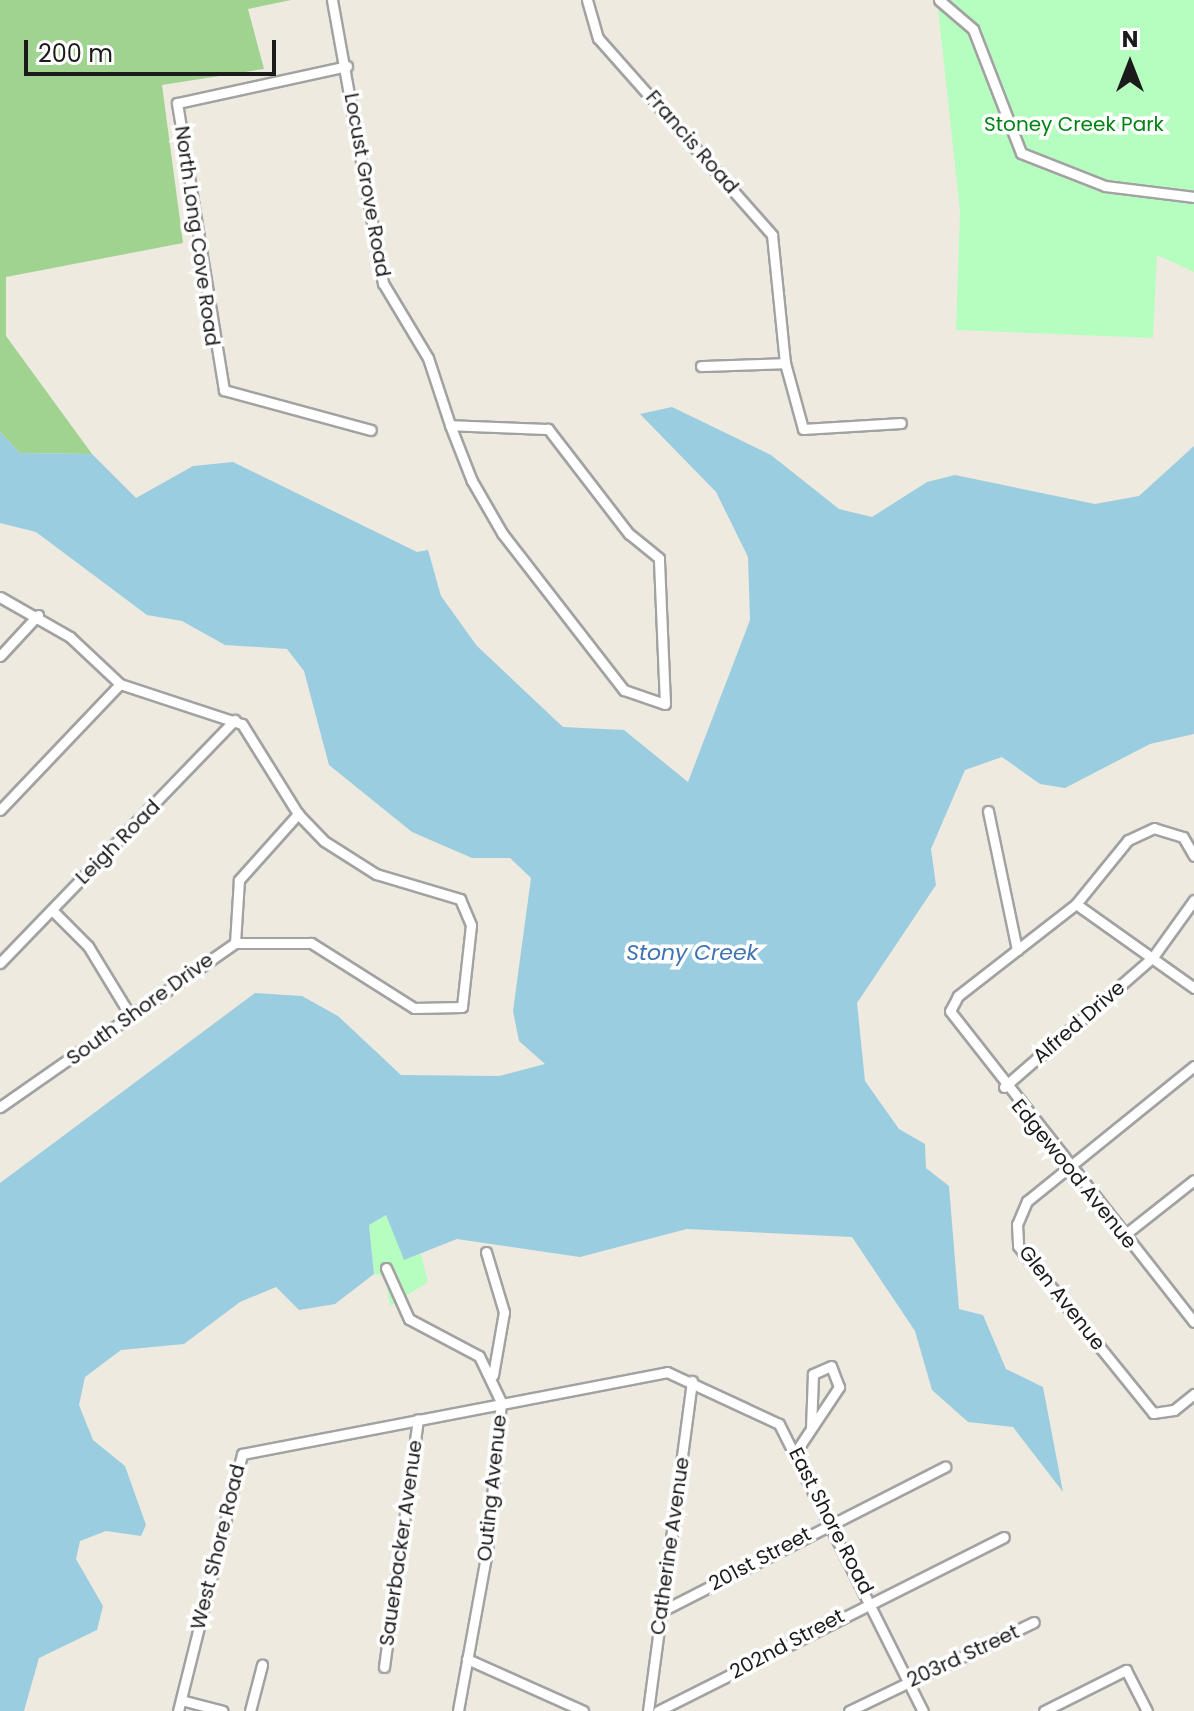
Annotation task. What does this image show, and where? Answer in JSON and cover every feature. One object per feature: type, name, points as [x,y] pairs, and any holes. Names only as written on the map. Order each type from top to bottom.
[{"type":"street","name":"Locust Grove Road","points":[[332,0],[347,66],[383,283],[428,358],[450,425],[472,481],[538,580],[624,690],[665,704],[659,558],[629,534],[548,429],[450,425]]},
{"type":"street","name":"Francis Road","points":[[587,0],[598,38],[772,235],[785,363],[803,429],[901,423]]},
{"type":"street","points":[[939,0],[973,29],[1021,153],[1105,186],[1194,197]]},
{"type":"street","name":"North Long Cove Road","points":[[347,66],[177,103],[224,390],[371,430]]},
{"type":"street","points":[[701,366],[785,363]]},
{"type":"street","points":[[0,597],[38,615],[120,684],[235,720],[254,736],[298,814],[239,880],[235,943]]},
{"type":"street","points":[[0,656],[38,615]]},
{"type":"street","points":[[0,810],[120,684]]},
{"type":"street","name":"Leigh Road","points":[[0,963],[235,720]]},
{"type":"street","points":[[988,811],[1017,950],[1076,904],[1128,840],[1154,828],[1183,837],[1194,856]]},
{"type":"street","name":"South Shore Drive","points":[[0,1107],[235,943],[311,943],[414,1008],[462,1007],[471,925],[466,904],[359,866],[298,814]]},
{"type":"street","name":"Alfred Drive","points":[[1004,1087],[1153,957],[1194,900]]},
{"type":"street","points":[[1076,904],[1194,988]]},
{"type":"street","points":[[52,910],[88,946],[130,1015]]},
{"type":"street","name":"Edgewood Avenue","points":[[1017,950],[958,996],[950,1011],[1004,1087],[1194,1322]]},
{"type":"street","points":[[1069,1168],[1194,1066]]},
{"type":"street","name":"Glen Avenue","points":[[1069,1168],[1027,1201],[1018,1246],[1153,1413],[1174,1410],[1194,1394]]},
{"type":"street","points":[[1123,1236],[1194,1180]]},
{"type":"street","points":[[486,1252],[504,1312],[493,1375]]},
{"type":"street","points":[[386,1268],[409,1319],[479,1356],[493,1375]]},
{"type":"street","points":[[797,1450],[840,1383],[831,1366],[813,1374],[811,1428]]},
{"type":"street","name":"East Shore Road","points":[[501,1402],[646,1374],[692,1381],[754,1407],[797,1450],[923,1711]]},
{"type":"street","name":"Outing Avenue","points":[[458,1711],[501,1402],[493,1375]]},
{"type":"street","name":"Catherine Avenue","points":[[648,1711],[692,1381]]},
{"type":"street","name":"West Shore Road","points":[[178,1711],[237,1458],[501,1402]]},
{"type":"street","name":"Sauerbacker Avenue","points":[[384,1667],[418,1419]]},
{"type":"street","name":"201st Street","points":[[662,1611],[830,1522],[945,1467]]},
{"type":"street","name":"202nd Street","points":[[658,1711],[870,1601],[1004,1537]]},
{"type":"street","name":"203rd Street","points":[[849,1711],[1034,1622]]},
{"type":"street","points":[[467,1659],[583,1711]]},
{"type":"street","points":[[250,1711],[262,1665]]},
{"type":"street","points":[[1044,1711],[1126,1670],[1147,1711]]},
{"type":"street","points":[[181,1700],[223,1711]]},
{"type":"green space","points":[[0,0],[291,0],[248,9],[264,69],[162,85],[183,243],[6,277],[6,336],[92,454],[20,453],[0,432]]},
{"type":"green space","name":"Stoney Creek Park","points":[[937,0],[1194,0],[1194,272],[1157,255],[1153,338],[956,330],[960,211]]},
{"type":"green space","points":[[386,1215],[404,1259],[421,1254],[428,1282],[390,1306],[385,1276],[374,1274],[369,1225]]},
{"type":"water","name":"Stony Creek","points":[[672,407],[771,455],[839,509],[872,517],[927,482],[955,475],[1095,504],[1139,496],[1194,446],[1194,734],[1150,744],[1065,788],[1040,784],[1002,757],[965,770],[931,849],[936,885],[857,1003],[865,1081],[899,1129],[925,1144],[926,1168],[949,1186],[959,1309],[983,1315],[1006,1369],[1043,1387],[1063,1492],[1013,1427],[968,1422],[932,1390],[915,1331],[852,1237],[687,1229],[580,1257],[457,1239],[404,1260],[386,1215],[369,1225],[374,1274],[335,1304],[299,1310],[276,1287],[240,1302],[184,1344],[121,1350],[85,1377],[79,1405],[93,1440],[125,1466],[146,1525],[141,1536],[106,1531],[80,1541],[76,1559],[103,1606],[97,1630],[39,1658],[24,1711],[0,1711],[0,1183],[255,993],[302,996],[338,1016],[401,1075],[499,1076],[545,1064],[519,1041],[513,1011],[531,878],[510,858],[472,858],[412,832],[329,765],[304,671],[287,649],[225,645],[182,621],[147,615],[36,532],[0,523],[0,432],[20,453],[92,454],[136,498],[193,466],[233,462],[417,552],[428,550],[441,596],[477,646],[563,727],[624,730],[688,782],[750,620],[748,557],[716,492],[640,414]]}]
